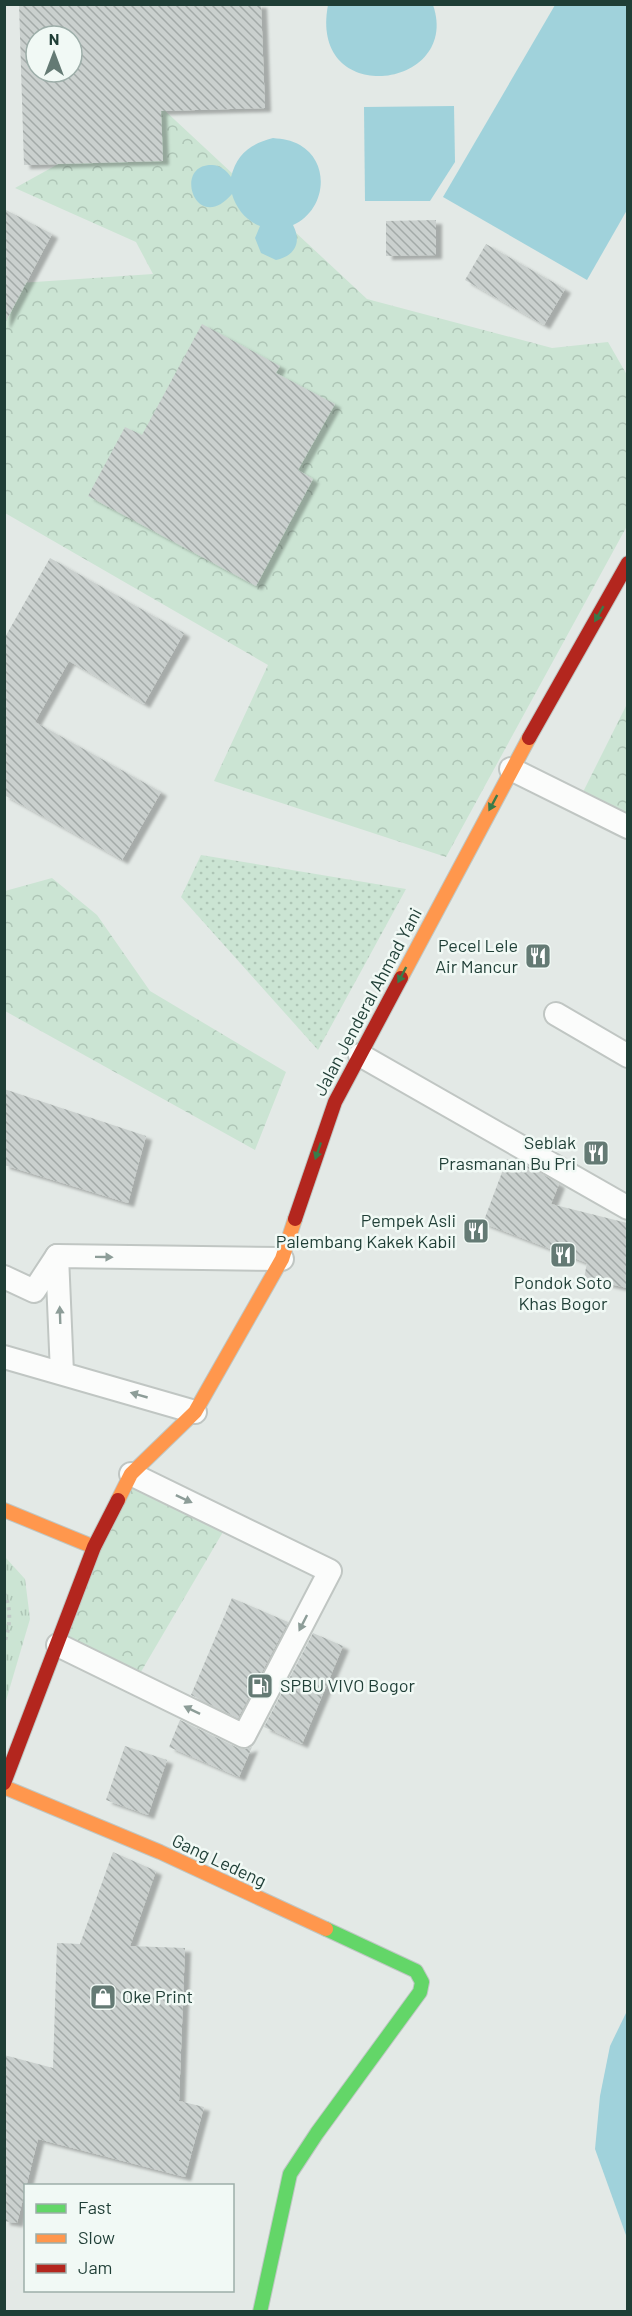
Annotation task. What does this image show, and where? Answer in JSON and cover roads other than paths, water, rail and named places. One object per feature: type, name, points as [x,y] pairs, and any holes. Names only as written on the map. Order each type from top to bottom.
[{"type":"main road","name":"Jalan Jenderal Ahmad Yani","points":[[4,1785],[94,1547],[131,1474],[195,1412],[282,1259],[335,1102],[511,769],[627,563]]},
{"type":"main road","points":[[4,1510],[94,1547]]},
{"type":"main road","name":"Gang Ledeng","points":[[4,1785],[416,1971],[422,1982],[420,1992],[316,2133],[290,2174],[260,2312]]},
{"type":"lane","points":[[511,769],[627,827]]},
{"type":"lane","points":[[556,1014],[627,1056]]},
{"type":"lane","points":[[360,1054],[627,1208]]},
{"type":"lane","points":[[57,1256],[282,1259]]},
{"type":"lane","points":[[4,1277],[34,1291],[57,1256]]},
{"type":"lane","points":[[57,1256],[62,1373]]},
{"type":"lane","points":[[4,1357],[195,1412]]},
{"type":"lane","points":[[58,1645],[244,1736],[330,1571],[230,1520],[131,1474]]},
{"type":"water","points":[[328,5],[433,5],[436,33],[426,55],[407,70],[384,76],[360,73],[340,61],[328,39]]},
{"type":"water","points":[[555,5],[627,5],[627,210],[587,280],[443,197]]},
{"type":"water","points":[[454,106],[455,162],[430,201],[365,201],[364,107]]},
{"type":"water","points":[[273,138],[300,145],[310,153],[317,164],[320,175],[318,199],[304,218],[293,225],[297,237],[295,247],[288,255],[276,260],[261,253],[255,238],[260,226],[250,221],[242,213],[232,194],[219,205],[208,207],[199,203],[191,185],[193,175],[200,168],[212,165],[223,169],[231,177],[237,162],[246,151],[258,143]]},
{"type":"water","points":[[627,2011],[627,2238],[595,2149],[600,2096],[610,2046]]},
{"type":"place","name":"Pecel Lele Air Mancur","points":[[538,956]]},
{"type":"place","name":"Seblak Prasmanan Bu Pri","points":[[596,1153]]},
{"type":"place","name":"Pempek Asli Palembang Kakek Kabil","points":[[476,1231]]},
{"type":"place","name":"Pondok Soto Khas Bogor","points":[[563,1255]]},
{"type":"place","name":"SPBU VIVO Bogor","points":[[260,1686]]},
{"type":"place","name":"Oke Print","points":[[103,1997]]}]
